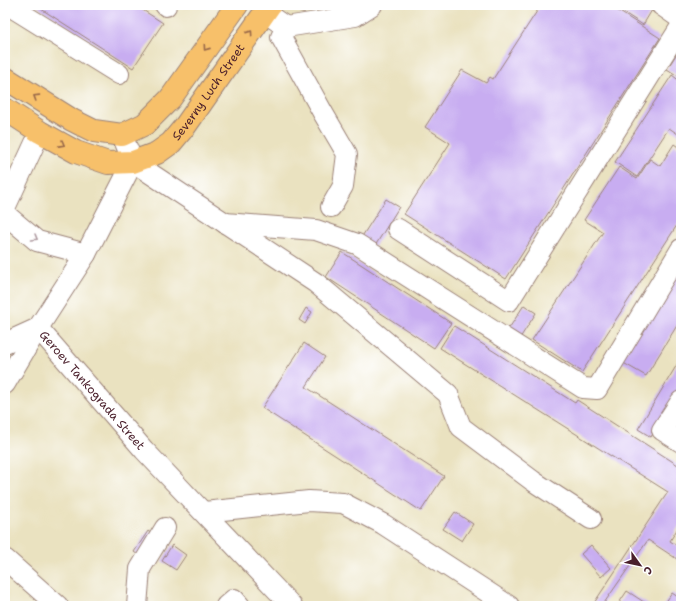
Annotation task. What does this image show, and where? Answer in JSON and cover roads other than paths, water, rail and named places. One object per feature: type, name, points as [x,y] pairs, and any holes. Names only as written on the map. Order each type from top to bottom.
[{"type":"main road","points":[[5,78],[72,120],[94,131],[122,135],[145,124],[170,99],[237,5]]},
{"type":"main road","name":"Severny Luch Street","points":[[133,162],[157,153],[171,143],[186,125],[267,9]]},
{"type":"main road","points":[[5,109],[40,132],[76,152],[108,163],[133,162]]},
{"type":"street","points":[[8,5],[119,74]]},
{"type":"street","points":[[286,27],[354,16],[372,5]]},
{"type":"street","points":[[661,5],[681,18]]},
{"type":"street","points":[[267,9],[286,27]]},
{"type":"street","points":[[398,229],[508,301],[681,26]]},
{"type":"street","points":[[286,27],[281,37],[323,113],[348,154],[343,186],[331,207]]},
{"type":"street","points":[[5,208],[40,132]]},
{"type":"street","points":[[122,135],[133,162],[223,223],[316,283],[448,394],[461,427],[533,481],[591,519]]},
{"type":"street","name":"Geroev Tankograda Street","points":[[133,162],[86,254],[38,328],[144,450],[292,606]]},
{"type":"street","points":[[5,214],[37,241],[86,254]]},
{"type":"street","points":[[223,223],[316,230],[357,244],[583,388],[597,389],[681,249]]},
{"type":"street","points":[[5,343],[38,328]]},
{"type":"street","points":[[5,384],[38,328]]},
{"type":"street","points":[[681,401],[662,430],[681,442]]},
{"type":"street","points":[[204,512],[309,501],[343,504],[383,524],[509,606]]},
{"type":"street","points":[[137,606],[140,569],[165,528]]},
{"type":"street","points":[[5,559],[58,606]]},
{"type":"street","points":[[226,606],[234,599],[240,606]]}]
